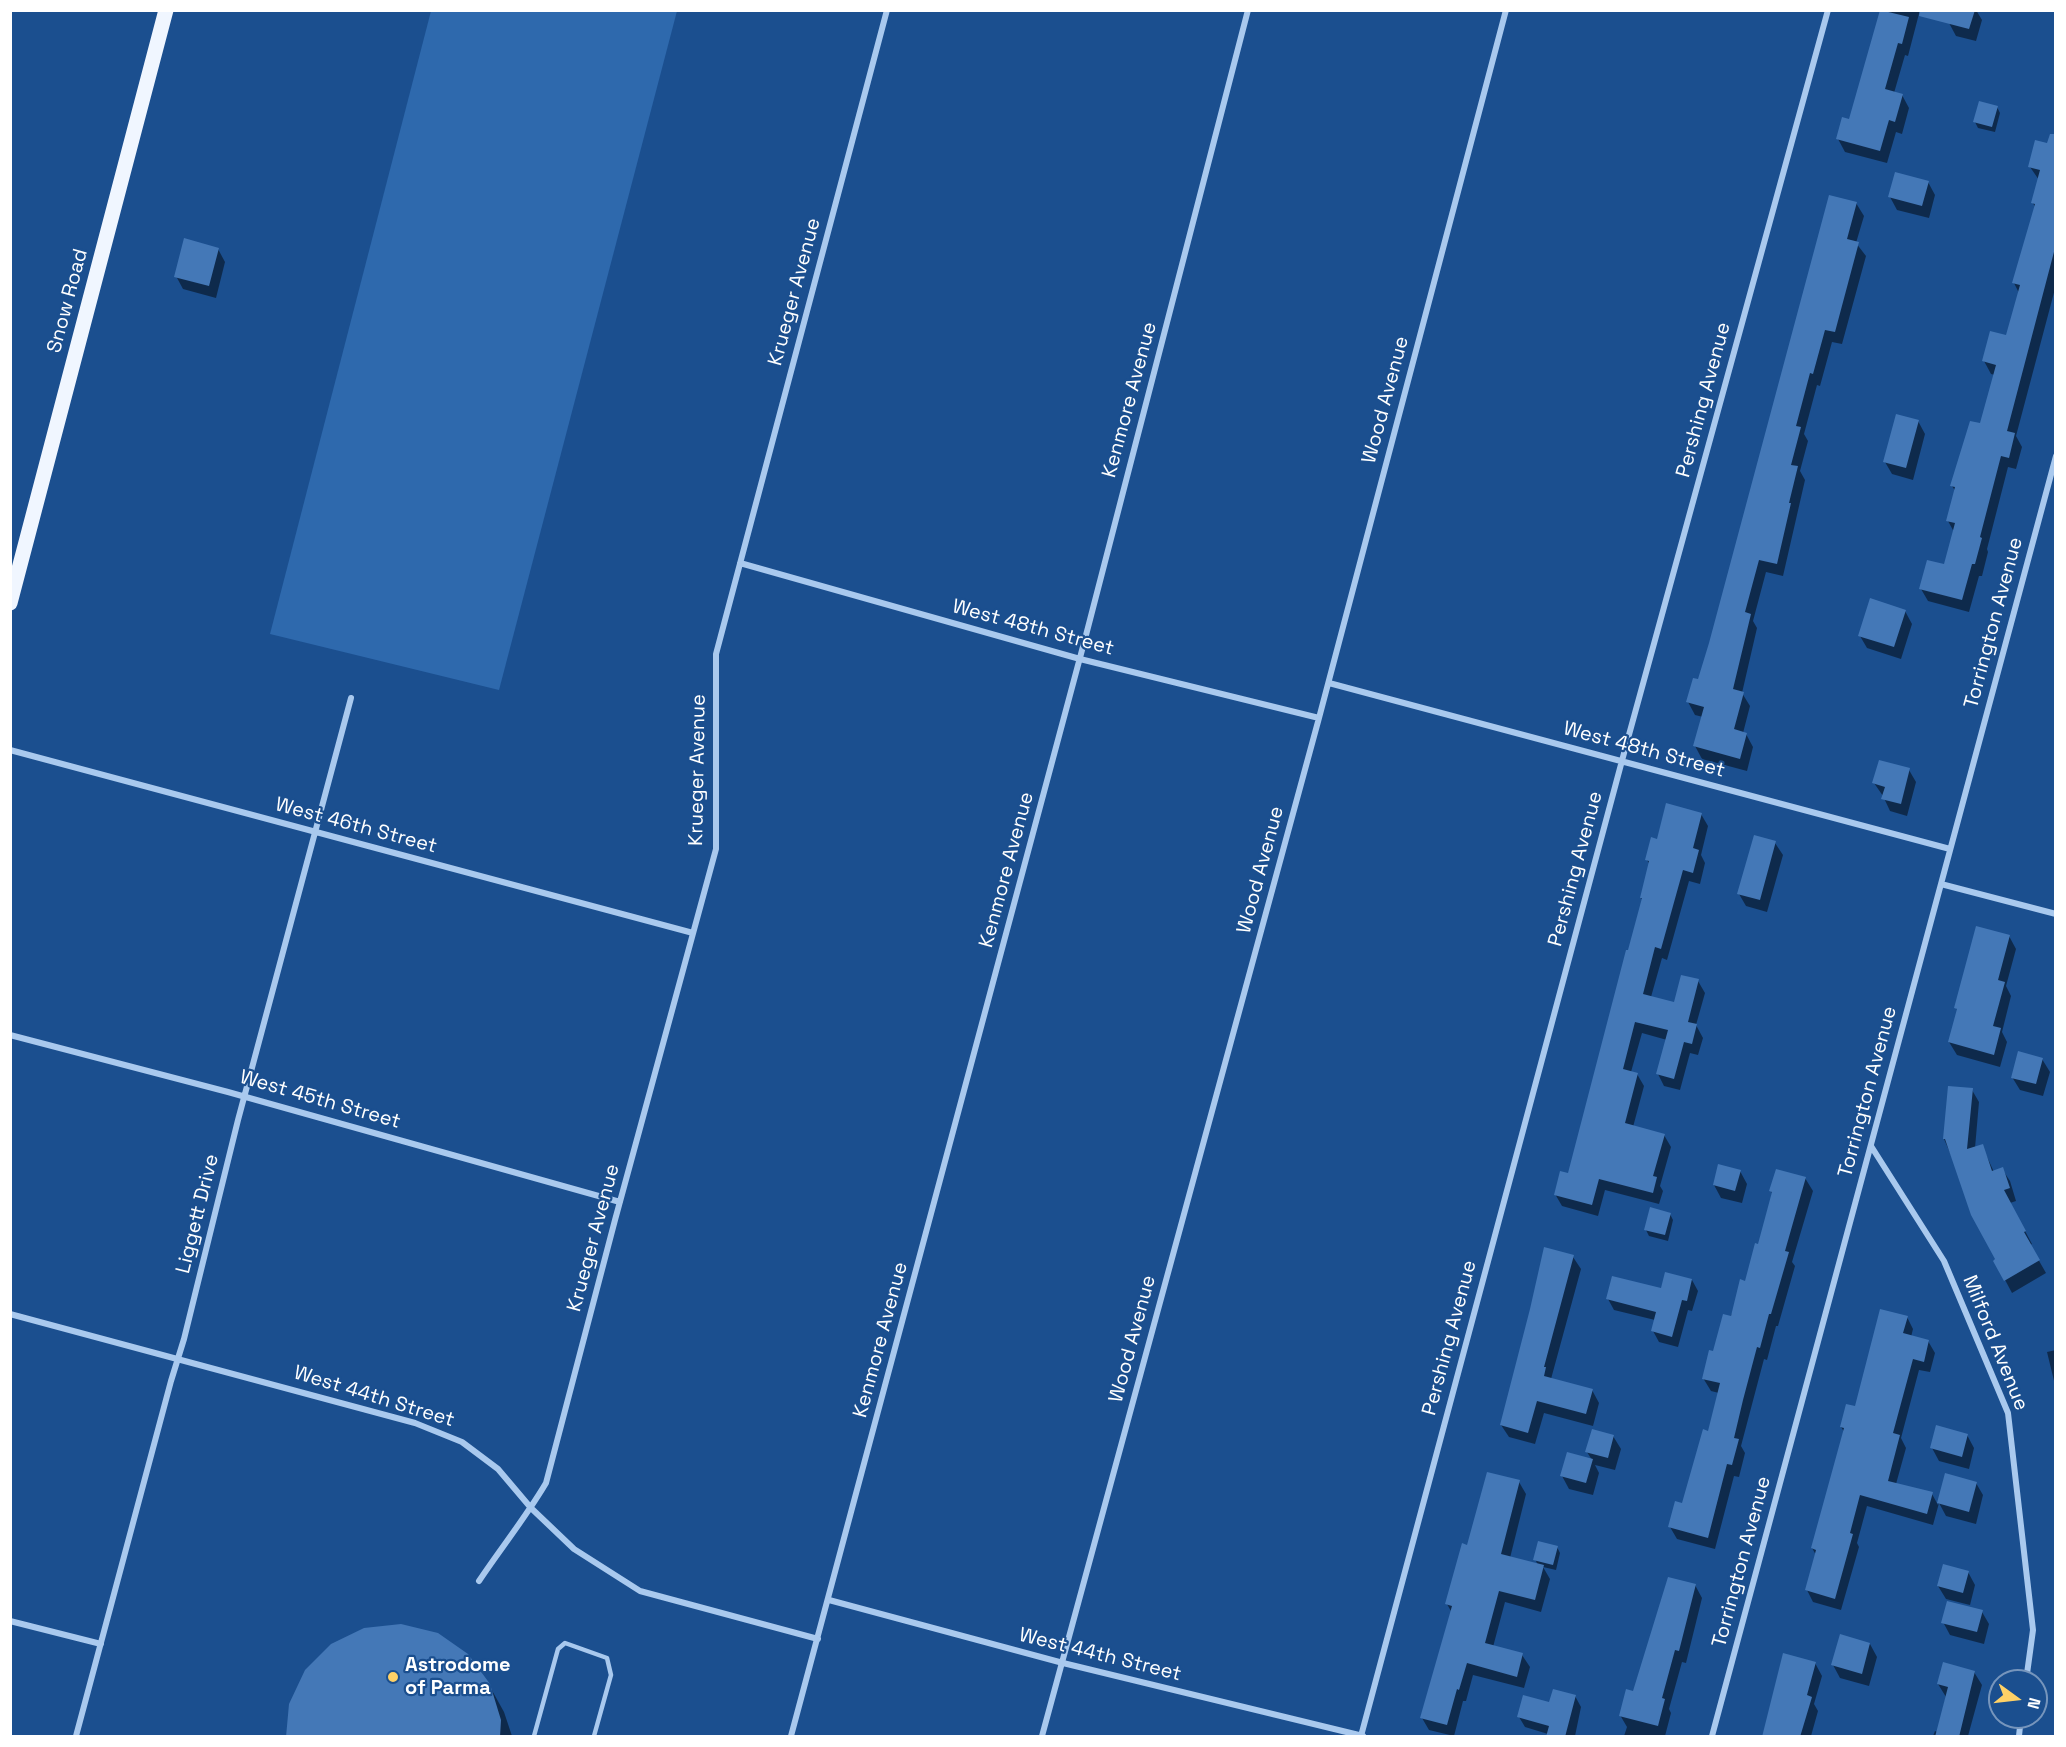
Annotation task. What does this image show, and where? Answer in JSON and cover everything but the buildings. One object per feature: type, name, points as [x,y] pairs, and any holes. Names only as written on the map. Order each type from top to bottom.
[{"type":"main road","name":"Snow Road","points":[[10,603],[166,10]]},
{"type":"street","name":"Krueger Avenue","points":[[479,1581],[546,1483],[716,849],[716,654],[887,10]]},
{"type":"street","name":"Kenmore Avenue","points":[[791,1737],[1080,659],[1248,10]]},
{"type":"street","name":"Wood Avenue","points":[[1042,1737],[1329,683],[1506,10]]},
{"type":"street","name":"Pershing Avenue","points":[[1362,1736],[1622,761],[1828,10]]},
{"type":"street","name":"Torrington Avenue","points":[[1712,1737],[2055,456]]},
{"type":"street","name":"West 48th Street","points":[[740,563],[1080,659],[1319,718]]},
{"type":"street","name":"West 48th Street","points":[[1329,683],[1950,849]]},
{"type":"street","name":"Liggett Drive","points":[[76,1737],[351,698]]},
{"type":"street","name":"West 46th Street","points":[[10,750],[693,933]]},
{"type":"street","points":[[1941,884],[2055,914]]},
{"type":"street","name":"West 45th Street","points":[[10,1035],[245,1096],[620,1202]]},
{"type":"street","name":"Milford Avenue","points":[[1871,1146],[1944,1261],[2008,1413],[2033,1630],[2028,1669]]},
{"type":"street","name":"West 44th Street","points":[[10,1314],[415,1423],[462,1442],[498,1469],[531,1508],[574,1549],[640,1591],[818,1639]]},
{"type":"street","name":"West 44th Street","points":[[829,1600],[1063,1663],[1362,1736]]},
{"type":"street","points":[[10,1620],[100,1644]]},
{"type":"lane","points":[[534,1737],[558,1649],[565,1643],[608,1658],[611,1675],[594,1737]]},
{"type":"shaded area","points":[[431,11],[677,11],[499,690],[270,634]]},
{"type":"place","name":"Astrodome of Parma","points":[[393,1677]]}]
